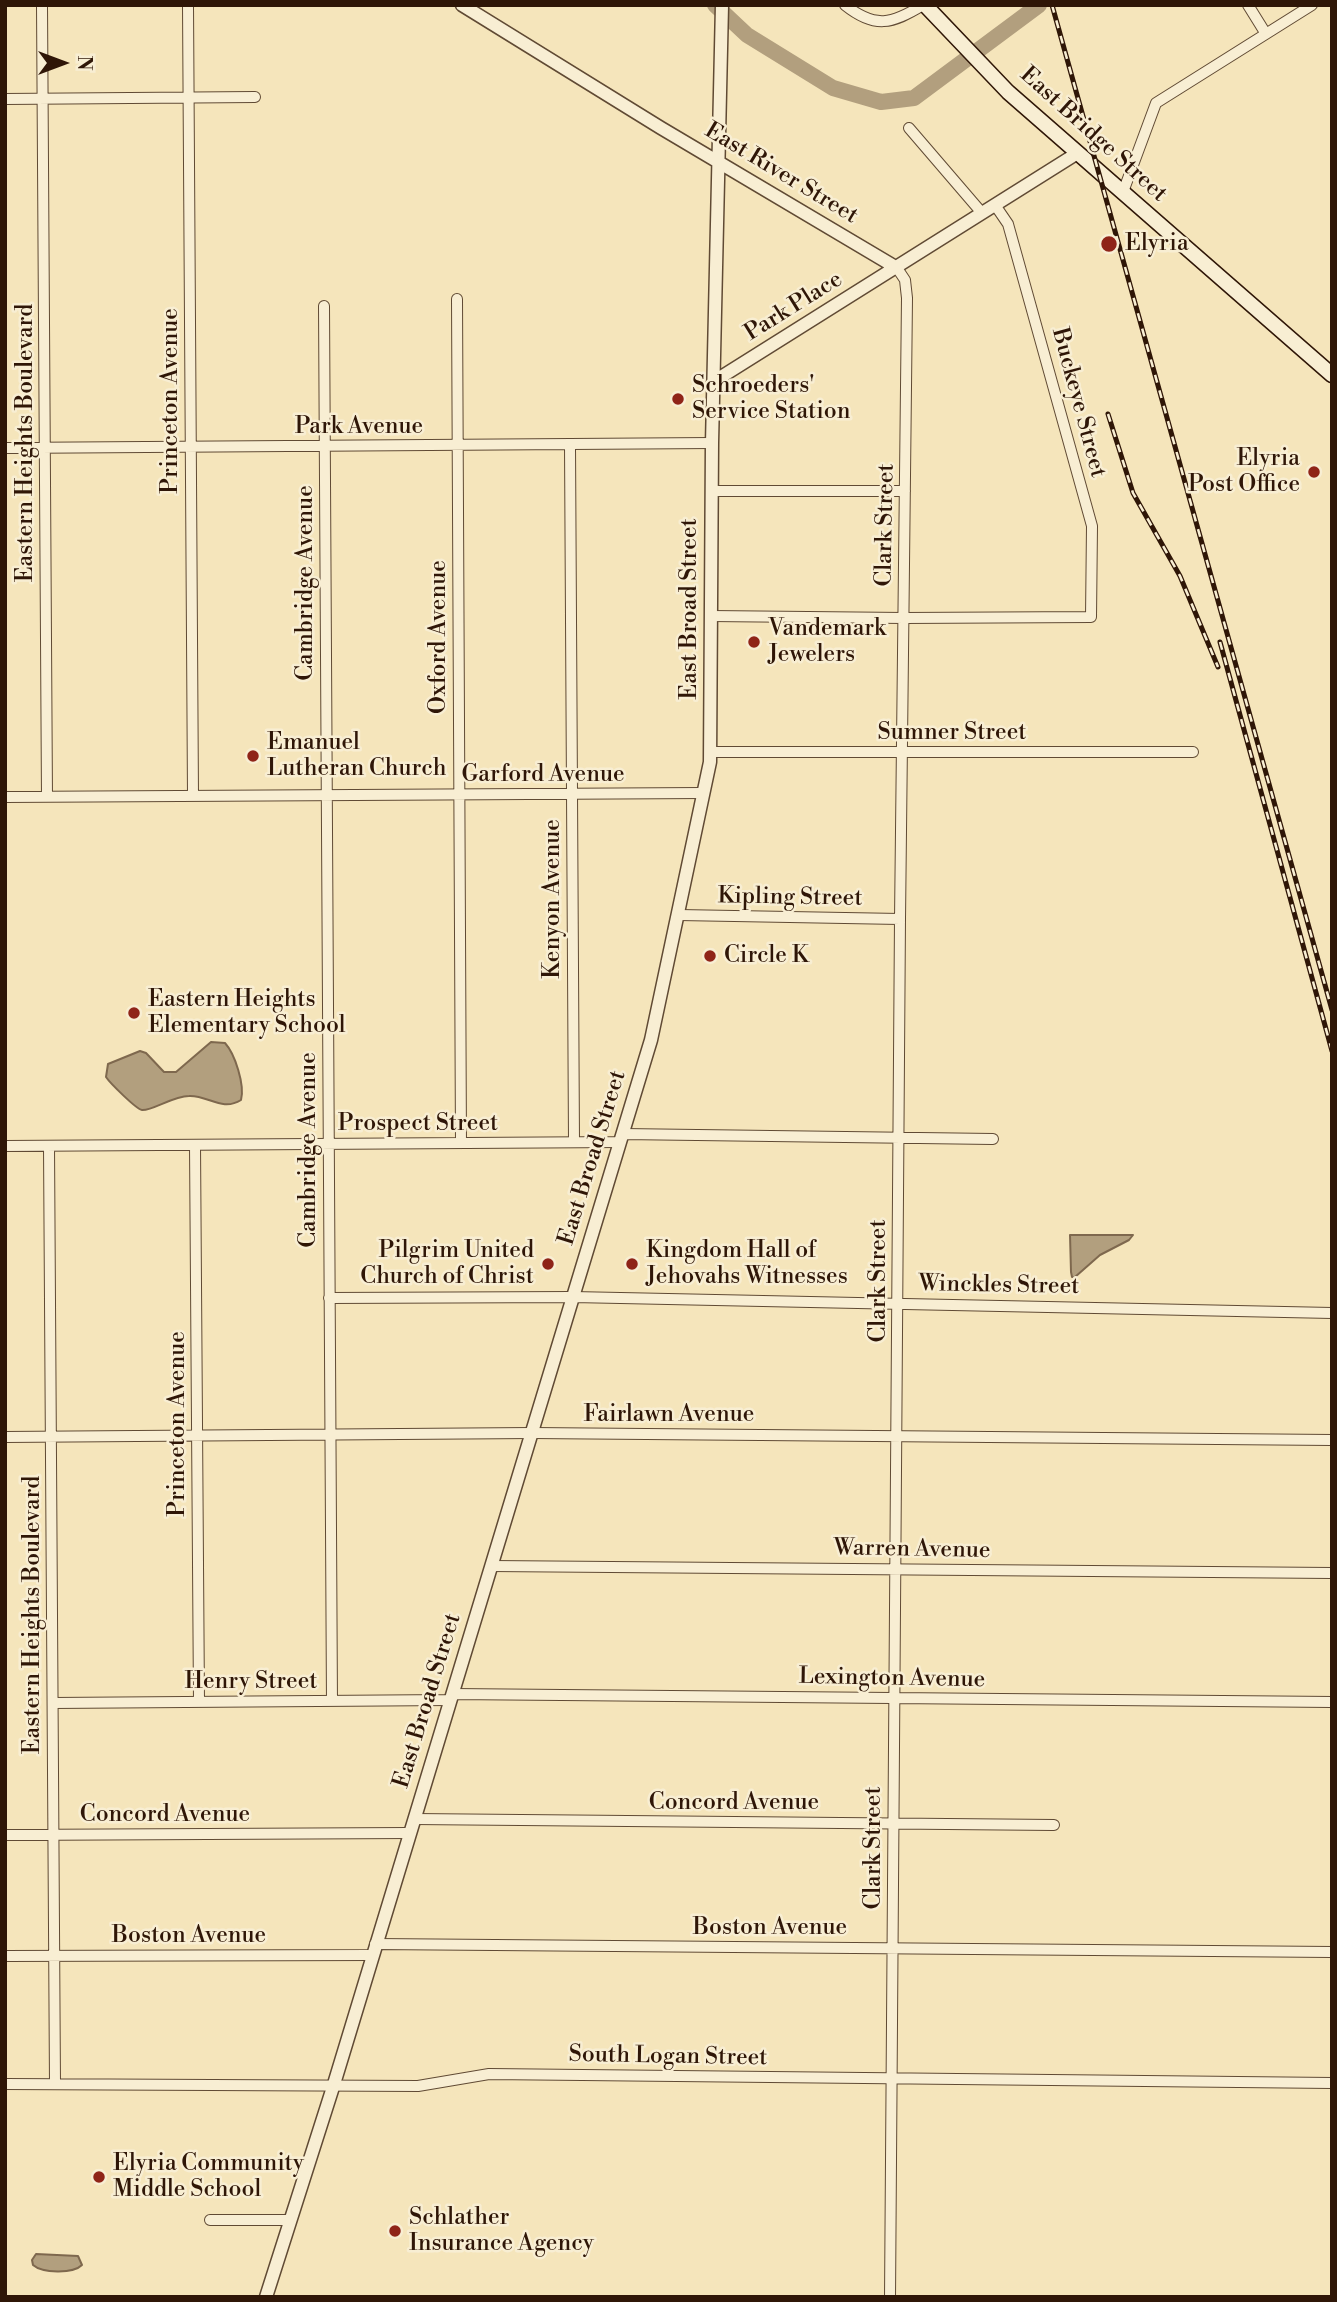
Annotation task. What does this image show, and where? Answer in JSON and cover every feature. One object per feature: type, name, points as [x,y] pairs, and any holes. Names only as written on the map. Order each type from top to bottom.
[{"type":"main road","name":"East Bridge Street","points":[[924,5],[1008,92],[1076,154],[1332,375]]},
{"type":"street","name":"Eastern Heights Boulevard","points":[[43,5],[47,797]]},
{"type":"street","name":"Princeton Avenue","points":[[188,5],[193,796]]},
{"type":"street","name":"East River Street","points":[[462,5],[661,128],[897,268]]},
{"type":"street","name":"East Broad Street","points":[[267,2297],[660,1009],[704,793],[710,752],[712,443],[722,5]]},
{"type":"street","points":[[845,5],[862,18],[877,22],[898,19],[924,5]]},
{"type":"street","points":[[1248,5],[1266,34]]},
{"type":"street","points":[[1123,192],[1156,103],[1312,5]]},
{"type":"street","points":[[5,99],[256,97]]},
{"type":"street","points":[[909,128],[982,214]]},
{"type":"street","points":[[897,268],[1076,154]]},
{"type":"street","name":"Buckeye Street","points":[[904,618],[1091,617],[1092,526],[1008,224],[996,205]]},
{"type":"street","name":"Park Place","points":[[713,382],[897,268]]},
{"type":"street","name":"Clark Street","points":[[890,2297],[907,298],[905,280],[897,268]]},
{"type":"street","name":"Oxford Avenue","points":[[457,299],[461,1143]]},
{"type":"street","name":"Cambridge Avenue","points":[[324,306],[332,1701]]},
{"type":"street","name":"Park Avenue","points":[[5,448],[712,443]]},
{"type":"street","name":"Kenyon Avenue","points":[[570,445],[574,1142]]},
{"type":"street","points":[[712,491],[905,491]]},
{"type":"street","points":[[711,616],[904,618]]},
{"type":"street","name":"Sumner Street","points":[[710,752],[1193,752]]},
{"type":"street","name":"Garford Avenue","points":[[5,797],[704,793]]},
{"type":"street","name":"Kipling Street","points":[[678,915],[900,919]]},
{"type":"street","name":"Prospect Street","points":[[5,1146],[574,1142],[622,1138],[993,1139]]},
{"type":"street","name":"Princeton Avenue","points":[[195,1145],[199,1702]]},
{"type":"street","name":"Eastern Heights Boulevard","points":[[49,1146],[55,2084]]},
{"type":"street","name":"Winckles Street","points":[[329,1298],[573,1297],[1332,1312]]},
{"type":"street","name":"Fairlawn Avenue","points":[[5,1437],[532,1433],[1332,1440]]},
{"type":"street","name":"Warren Avenue","points":[[491,1566],[1332,1573]]},
{"type":"street","name":"Henry Street","points":[[53,1703],[332,1701],[451,1697]]},
{"type":"street","name":"Lexington Avenue","points":[[451,1697],[1332,1702]]},
{"type":"street","name":"Concord Avenue","points":[[414,1819],[1054,1825]]},
{"type":"street","name":"Concord Avenue","points":[[5,1835],[409,1833]]},
{"type":"street","name":"Boston Avenue","points":[[5,1956],[374,1949],[893,1948],[1332,1952]]},
{"type":"street","name":"South Logan Street","points":[[5,2084],[418,2086],[489,2074],[1332,2083]]},
{"type":"street","points":[[210,2220],[290,2220]]},
{"type":"shaded area","points":[[211,1042],[225,1043],[229,1048],[240,1078],[241,1100],[221,1104],[189,1096],[142,1110],[129,1101],[106,1077],[108,1064],[140,1051],[146,1053],[164,1072],[176,1072]]},
{"type":"shaded area","points":[[1070,1235],[1133,1235],[1129,1240],[1100,1255],[1072,1277]]},
{"type":"shaded area","points":[[36,2254],[78,2256],[82,2265],[65,2271],[43,2270],[33,2265],[32,2260]]},
{"type":"waterway","points":[[715,5],[747,35],[833,88],[881,102],[914,98],[1039,5]]},
{"type":"railway","points":[[1052,5],[1332,1010]]},
{"type":"railway","points":[[1108,414],[1133,493],[1180,576],[1218,667]]},
{"type":"railway","points":[[1220,642],[1332,1051]]},
{"type":"place","name":"Elyria","points":[[1109,244]]},
{"type":"place","name":"Schroeders' Service Station","points":[[678,399]]},
{"type":"place","name":"Elyria Post Office","points":[[1314,472]]},
{"type":"place","name":"Vandemark Jewelers","points":[[754,642]]},
{"type":"place","name":"Emanuel Lutheran Church","points":[[253,756]]},
{"type":"place","name":"Circle K","points":[[710,956]]},
{"type":"place","name":"Eastern Heights Elementary School","points":[[134,1013]]},
{"type":"place","name":"Pilgrim United Church of Christ","points":[[548,1264]]},
{"type":"place","name":"Kingdom Hall of Jehovahs Witnesses","points":[[632,1264]]},
{"type":"place","name":"Elyria Community Middle School","points":[[99,2177]]},
{"type":"place","name":"Schlather Insurance Agency","points":[[395,2231]]}]
